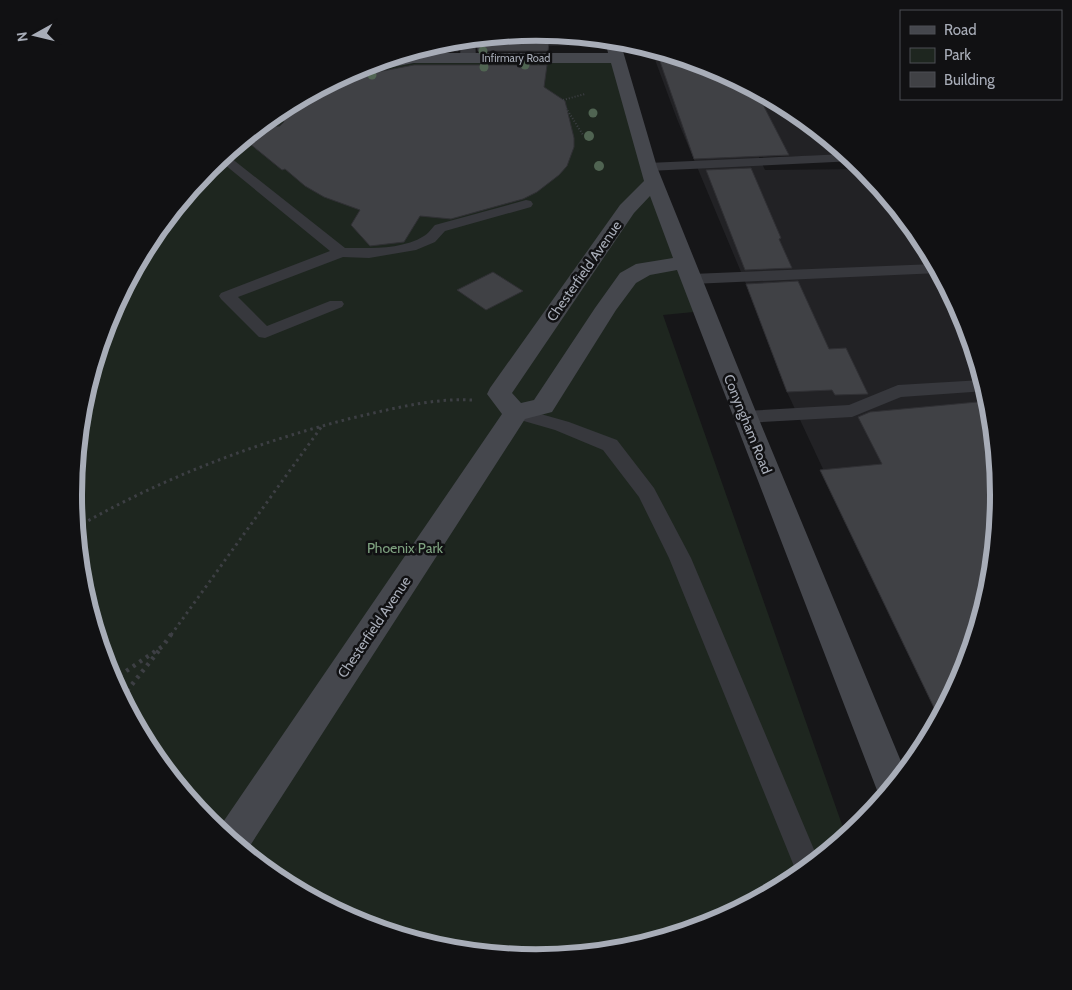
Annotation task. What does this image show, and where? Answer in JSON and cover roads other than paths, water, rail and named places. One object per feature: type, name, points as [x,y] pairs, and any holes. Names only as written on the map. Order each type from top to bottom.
[{"type":"main road","name":"Conyngham Road","points":[[614,48],[651,174],[745,418],[890,778]]},
{"type":"main road","name":"Infirmary Road","points":[[415,58],[616,58]]},
{"type":"main road","name":"Chesterfield Avenue","points":[[236,835],[516,413],[499,394],[651,174]]},
{"type":"main road","points":[[516,413],[542,406],[606,308],[628,278],[644,269],[689,271]]},
{"type":"street","points":[[468,46],[468,58]]},
{"type":"lane","points":[[651,174],[840,159]]},
{"type":"lane","points":[[229,162],[341,252]]},
{"type":"lane","points":[[336,304],[265,332],[227,296],[341,252],[369,253],[411,247],[430,239],[440,228],[526,204]]},
{"type":"lane","points":[[689,271],[930,269]]},
{"type":"lane","points":[[745,418],[852,410],[898,391],[976,386]]},
{"type":"lane","points":[[516,413],[562,426],[610,445],[647,493],[680,558],[805,860]]},
{"type":"park label","name":"Phoenix Park","points":[[405,548]]}]
